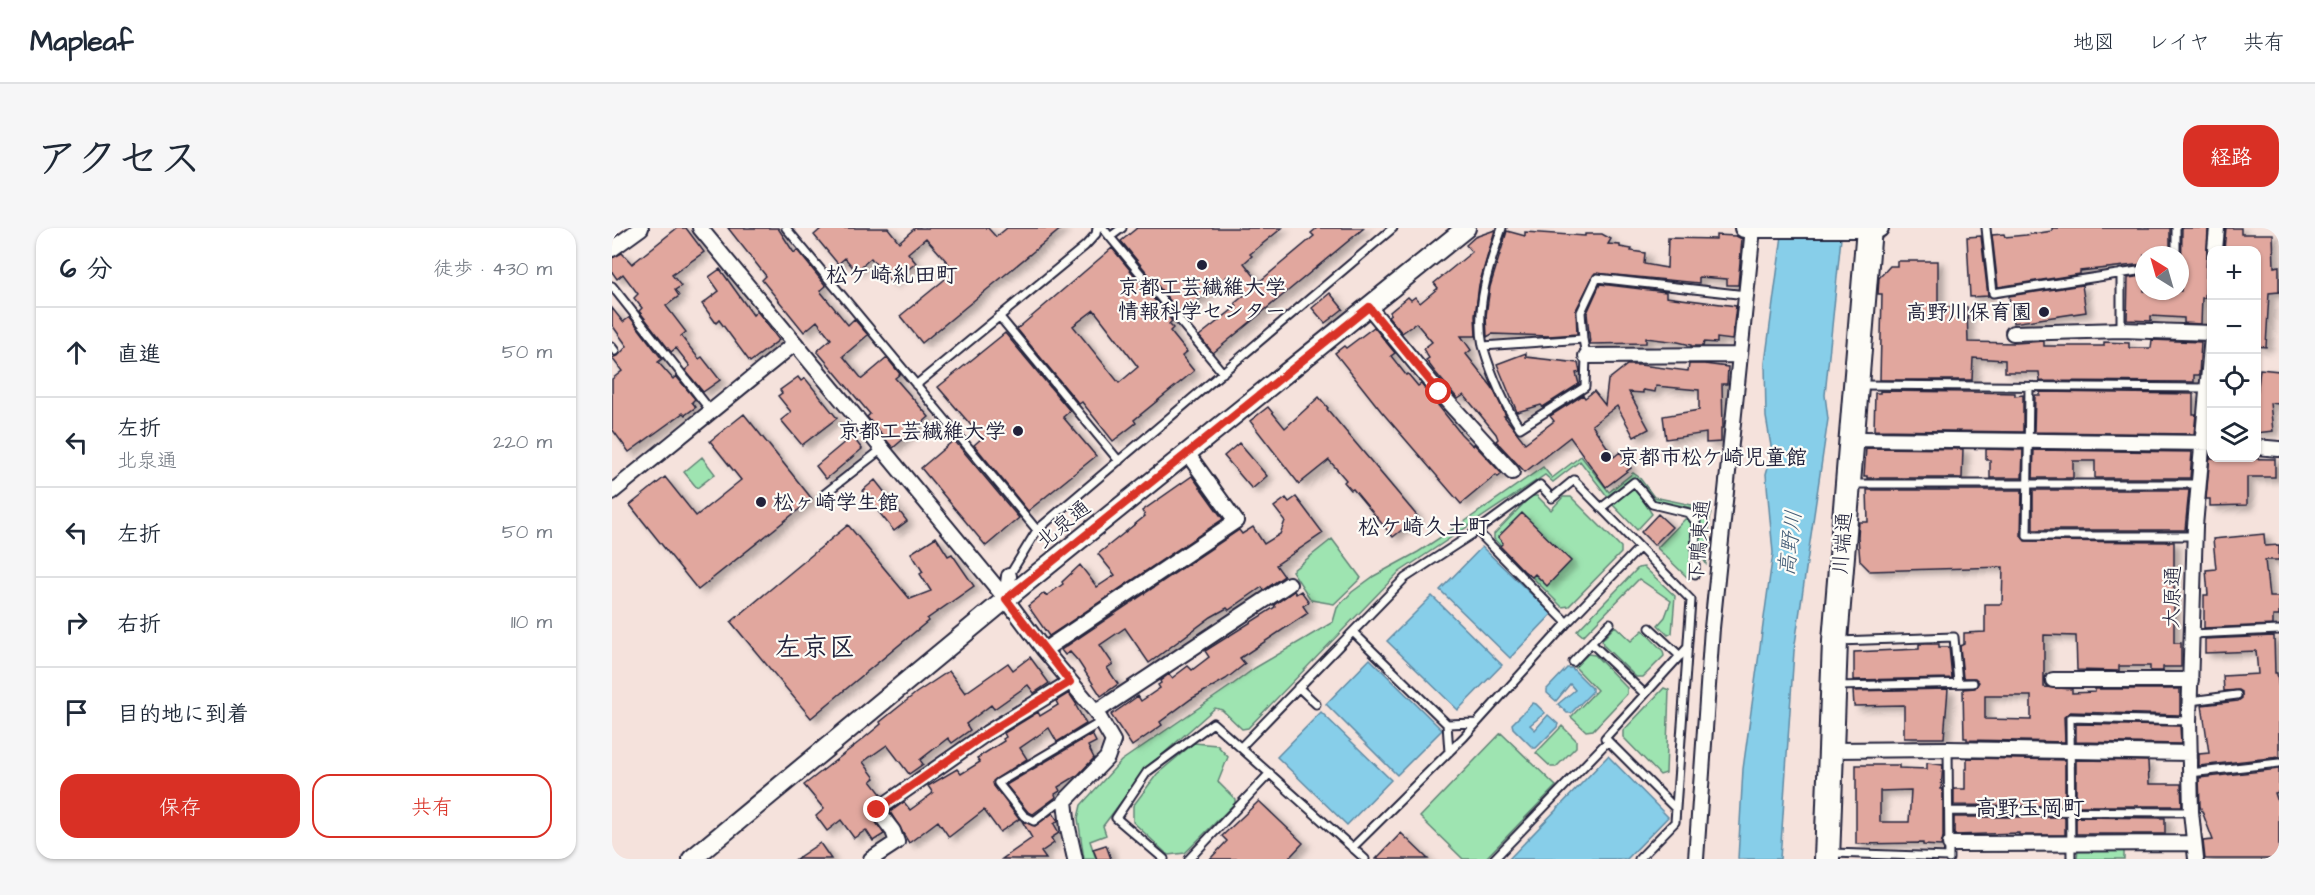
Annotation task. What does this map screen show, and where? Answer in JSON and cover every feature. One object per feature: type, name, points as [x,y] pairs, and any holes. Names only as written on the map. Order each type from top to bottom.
[{"type":"highway","name":"川端通","points":[[1827,856],[1835,641],[1869,228]]},
{"type":"street","points":[[612,249],[641,228]]},
{"type":"street","points":[[700,228],[1006,599],[1099,717],[1113,741],[1107,758],[1065,801],[1072,857]]},
{"type":"street","name":"北泉通","points":[[692,859],[1006,599],[1466,228]]},
{"type":"street","points":[[1744,228],[1880,228]]},
{"type":"street","name":"下鴨東通","points":[[1696,859],[1712,628],[1753,228]]},
{"type":"street","points":[[2216,246],[2217,228]]},
{"type":"street","points":[[1369,307],[1439,392],[1512,472]]},
{"type":"street","points":[[2013,333],[2121,330],[2207,334]]},
{"type":"street","points":[[612,492],[795,344]]},
{"type":"street","points":[[1586,357],[1739,355]]},
{"type":"street","points":[[1850,441],[1861,439],[2207,443]]},
{"type":"street","name":"大原通","points":[[2196,859],[2191,812],[2189,722],[2198,484],[2207,443]]},
{"type":"street","points":[[2261,447],[2279,448]]},
{"type":"street","points":[[1044,650],[1236,521],[1187,453]]},
{"type":"street","points":[[1006,599],[1008,576]]},
{"type":"street","points":[[1099,717],[1289,584]]},
{"type":"street","points":[[2053,680],[2191,680]]},
{"type":"street","points":[[871,859],[897,842],[893,831],[877,810],[987,733],[1070,682]]},
{"type":"street","points":[[1830,750],[1948,749],[2069,753],[2190,753]]},
{"type":"street","points":[[1949,853],[2071,845],[2194,843]]},
{"type":"lane","points":[[916,385],[1085,246],[1096,234],[1097,228]]},
{"type":"lane","points":[[1103,228],[1223,373]]},
{"type":"lane","points":[[1110,237],[1122,228]]},
{"type":"lane","points":[[1008,576],[1037,530],[1394,228]]},
{"type":"lane","points":[[1502,228],[1490,262],[1481,304],[1483,346],[1499,391],[1520,428],[1586,387],[1586,357],[1582,339],[1581,312],[1597,278],[1746,296]]},
{"type":"lane","points":[[1986,228],[1992,293],[2135,271]]},
{"type":"lane","points":[[2176,228],[2176,246]]},
{"type":"lane","points":[[789,229],[1037,530]]},
{"type":"lane","points":[[2121,273],[2121,330]]},
{"type":"lane","points":[[612,286],[711,411]]},
{"type":"lane","points":[[999,316],[1119,461]]},
{"type":"lane","points":[[1483,346],[1582,339]]},
{"type":"lane","points":[[1855,385],[2207,388]]},
{"type":"lane","points":[[2029,387],[2027,536],[2195,536]]},
{"type":"lane","points":[[823,495],[882,449]]},
{"type":"lane","points":[[1241,747],[1405,578],[1477,531],[1539,485],[1552,498],[1574,480],[1691,600],[1675,822],[1640,859]]},
{"type":"lane","points":[[1601,508],[1635,482],[1652,504],[1689,513],[1696,522],[1695,574]]},
{"type":"lane","points":[[1847,485],[1856,483],[2198,484]]},
{"type":"lane","points":[[1477,531],[1567,623]]},
{"type":"lane","points":[[1352,848],[1449,752],[1639,548]]},
{"type":"lane","points":[[1573,662],[1610,622]]},
{"type":"lane","points":[[1650,628],[1680,656]]},
{"type":"lane","points":[[2192,634],[2279,630]]},
{"type":"lane","points":[[1353,632],[1447,724],[1449,752]]},
{"type":"lane","points":[[1835,641],[1954,637],[1958,683]]},
{"type":"lane","points":[[1591,643],[1645,694]]},
{"type":"lane","points":[[1675,808],[1605,738],[1687,648]]},
{"type":"lane","points":[[1832,686],[1973,683]]},
{"type":"lane","points":[[1298,687],[1316,704]]},
{"type":"lane","points":[[2190,701],[2237,695]]},
{"type":"lane","points":[[1065,801],[1056,804],[1034,821],[1024,816],[998,783],[1099,717]]},
{"type":"lane","points":[[2071,859],[2070,718],[2189,722]]},
{"type":"lane","points":[[1164,859],[1116,818],[1147,772],[1213,723],[1363,858]]},
{"type":"lane","points":[[1447,724],[1476,723]]},
{"type":"lane","points":[[1494,859],[1608,741]]},
{"type":"lane","points":[[1827,856],[1949,853],[1948,749]]},
{"type":"lane","points":[[2190,773],[2279,763]]},
{"type":"lane","points":[[1189,859],[1270,773]]},
{"type":"lane","points":[[1950,811],[2191,812]]},
{"type":"green space","points":[[1581,456],[1609,492],[1633,473],[1639,477],[1654,497],[1711,509],[1706,564],[1699,551],[1700,518],[1692,508],[1651,499],[1634,478],[1607,496],[1580,461],[1553,482],[1545,475],[1398,573],[1248,728],[1242,729],[1222,710],[1215,708],[1145,770],[1103,826],[1106,835],[1090,841],[1096,859],[1084,859],[1078,818],[1081,805],[1121,761],[1255,668],[1333,622],[1337,608],[1352,592],[1374,576],[1418,552],[1543,467],[1552,478]]},
{"type":"green space","points":[[702,457],[715,474],[697,488],[684,472]]},
{"type":"green space","points":[[1631,489],[1637,491],[1652,514],[1637,530],[1613,505],[1614,501]]},
{"type":"green space","points":[[1531,496],[1537,496],[1551,510],[1563,497],[1571,497],[1621,547],[1621,553],[1569,606],[1562,607],[1525,570],[1522,573],[1512,564],[1515,561],[1494,539],[1494,534]]},
{"type":"green space","points":[[1686,518],[1691,523],[1691,577],[1687,577],[1657,548]]},
{"type":"green space","points":[[1332,539],[1361,578],[1334,604],[1311,600],[1292,571]]},
{"type":"green space","points":[[1644,567],[1675,596],[1672,633],[1668,635],[1658,625],[1665,617],[1671,601],[1639,579],[1583,636],[1577,631],[1638,568]]},
{"type":"green space","points":[[1615,626],[1631,641],[1643,630],[1663,651],[1664,656],[1643,677],[1636,677],[1603,645],[1602,640]]},
{"type":"green space","points":[[1588,654],[1595,655],[1627,688],[1627,694],[1593,730],[1586,731],[1571,717],[1597,690],[1575,667]]},
{"type":"green space","points":[[1664,688],[1669,690],[1666,773],[1660,775],[1623,737],[1623,731]]},
{"type":"green space","points":[[1562,726],[1576,740],[1576,747],[1556,767],[1551,767],[1536,753]]},
{"type":"green space","points":[[1501,733],[1556,786],[1485,859],[1463,859],[1420,817]]},
{"type":"green space","points":[[1194,743],[1217,745],[1228,757],[1218,782],[1235,799],[1235,803],[1185,853],[1168,855],[1133,822],[1133,806],[1157,774]]},
{"type":"green space","points":[[2078,849],[2124,849],[2124,859],[2077,859]]},
{"type":"water","name":"高野川","points":[[1783,228],[1842,228],[1825,395],[1828,419],[1794,651],[1780,859],[1738,859],[1743,769],[1773,553],[1766,474],[1772,452],[1766,417],[1765,363]]},
{"type":"water","points":[[1482,547],[1552,614],[1510,658],[1440,590]]},
{"type":"water","points":[[1432,596],[1502,665],[1458,710],[1387,641]]},
{"type":"water","points":[[1370,659],[1442,730],[1397,775],[1326,704]]},
{"type":"water","points":[[1567,668],[1572,668],[1592,688],[1592,692],[1571,713],[1567,713],[1558,704],[1575,690],[1570,684],[1556,701],[1547,693],[1547,689]]},
{"type":"water","points":[[1533,703],[1545,713],[1530,725],[1535,730],[1548,715],[1558,724],[1536,748],[1533,748],[1513,728],[1512,724]]},
{"type":"water","points":[[1321,712],[1391,780],[1347,825],[1277,757]]},
{"type":"water","points":[[1608,756],[1668,817],[1627,859],[1509,859]]},
{"type":"building","points":[[677,228],[686,228],[704,252],[672,275],[681,286],[675,290],[679,296],[666,306],[686,332],[681,336],[720,380],[703,392],[685,370],[690,366],[676,348],[671,352],[639,311],[642,308],[634,298],[638,294],[623,274],[617,279],[612,272],[612,258],[622,253],[632,264]]},
{"type":"building","points":[[728,228],[778,228],[794,253],[797,250],[826,286],[820,291],[848,325],[854,319],[868,335],[843,356],[862,379],[887,358],[900,374],[895,378],[929,417],[893,448],[867,417],[870,414],[817,351],[831,339],[817,321],[804,332],[762,280],[766,276]]},
{"type":"building","points":[[822,228],[888,228],[899,242],[915,228],[988,228],[996,237],[1007,228],[1062,228],[922,343],[900,316],[955,271],[926,238],[908,253],[916,263],[891,283],[871,258],[856,271],[845,258],[838,264],[814,235]]},
{"type":"building","points":[[1137,228],[1282,228],[1250,254],[1252,256],[1244,263],[1259,282],[1314,236],[1311,233],[1317,228],[1364,228],[1213,353],[1199,336],[1237,306],[1235,303],[1246,294],[1229,275],[1181,314],[1121,241]]},
{"type":"building","points":[[2052,228],[2170,228],[2170,246],[2135,246],[2135,265],[2080,271],[2080,274],[1998,287],[1992,235],[2004,234],[2005,237],[2052,231]]},
{"type":"building","points":[[2182,228],[2208,228],[2205,298],[2202,298],[2201,324],[2184,323],[2184,318],[2151,316],[2151,321],[2127,320],[2128,278],[2135,277],[2135,300],[2189,300],[2189,246],[2182,246]]},
{"type":"building","points":[[2226,228],[2241,228],[2241,234],[2273,234],[2274,267],[2279,266],[2279,292],[2269,293],[2266,347],[2261,346],[2261,246],[2224,246]]},
{"type":"building","points":[[1495,230],[1479,285],[1475,316],[1476,336],[1461,336],[1471,350],[1466,354],[1492,387],[1506,416],[1504,416],[1525,443],[1554,421],[1550,416],[1583,395],[1585,398],[1594,391],[1605,405],[1608,380],[1627,365],[1688,371],[1689,364],[1728,367],[1727,384],[1722,384],[1721,442],[1706,443],[1706,433],[1666,439],[1663,416],[1699,410],[1699,390],[1656,386],[1655,392],[1643,390],[1643,393],[1629,392],[1649,429],[1634,437],[1617,406],[1592,425],[1614,457],[1620,452],[1631,468],[1606,487],[1570,437],[1525,472],[1496,441],[1498,439],[1496,434],[1464,395],[1458,399],[1426,360],[1429,358],[1423,349],[1432,342],[1416,323],[1402,333],[1388,316],[1408,297],[1411,300],[1415,297],[1420,303],[1438,288],[1434,283],[1472,252],[1466,245],[1475,237]]},
{"type":"building","points":[[1507,231],[1525,236],[1525,232],[1585,236],[1585,234],[1602,234],[1611,239],[1608,244],[1620,245],[1620,247],[1632,249],[1631,251],[1645,253],[1644,264],[1667,268],[1668,238],[1716,239],[1716,235],[1736,236],[1742,239],[1738,285],[1727,285],[1727,279],[1699,277],[1699,283],[1595,273],[1576,310],[1577,334],[1549,336],[1492,334],[1487,337],[1486,316],[1490,287]]},
{"type":"building","points":[[1981,236],[1988,296],[1970,297],[1967,237]]},
{"type":"building","points":[[1112,248],[1172,321],[1169,324],[1173,328],[1170,331],[1187,352],[1182,356],[1194,371],[1134,420],[1136,423],[1113,441],[1082,402],[1079,404],[1017,329]],"holes":[[[1094,310],[1138,367],[1119,383],[1073,326]]]},
{"type":"building","points":[[1897,261],[1938,261],[1938,307],[1967,307],[1968,342],[2044,341],[2044,346],[2104,346],[2104,342],[2129,343],[2129,348],[2151,348],[2152,340],[2201,342],[2199,375],[2194,375],[2194,382],[2040,381],[2039,372],[2005,372],[2005,360],[1973,358],[1972,380],[1880,380],[1882,294],[1878,294],[1879,278],[1890,266],[1897,266]]},
{"type":"building","points":[[720,269],[753,315],[757,311],[779,340],[750,362],[719,320],[716,323],[702,304],[719,291],[709,277]]},
{"type":"building","points":[[1600,284],[1666,292],[1666,297],[1736,306],[1732,340],[1717,338],[1717,343],[1704,342],[1703,346],[1646,338],[1646,343],[1590,344],[1587,313]]},
{"type":"building","points":[[2082,285],[2086,312],[2013,323],[2009,296]]},
{"type":"building","points":[[1330,293],[1343,309],[1325,323],[1312,308]]},
{"type":"building","points":[[612,308],[623,322],[630,317],[662,359],[658,362],[673,379],[676,376],[695,399],[692,402],[696,407],[685,415],[683,413],[629,452],[612,429],[612,379],[622,371],[612,358],[619,355],[627,346],[612,325]]},
{"type":"building","points":[[1374,327],[1395,353],[1391,356],[1406,375],[1408,374],[1418,386],[1421,384],[1461,434],[1473,446],[1474,444],[1502,474],[1498,477],[1496,475],[1461,504],[1381,411],[1335,353],[1344,346],[1346,348]]},
{"type":"building","points":[[1005,333],[1070,411],[1063,417],[1096,456],[1028,511],[974,445],[982,438],[938,387]]},
{"type":"building","points":[[1526,353],[1526,357],[1578,363],[1580,372],[1576,373],[1579,384],[1543,407],[1541,405],[1517,412],[1497,364]]},
{"type":"building","points":[[2261,369],[2279,371],[2279,404],[2270,403],[2273,431],[2261,432]]},
{"type":"building","points":[[798,377],[801,381],[805,378],[837,418],[802,445],[781,420],[791,412],[778,396],[782,393],[780,390]]},
{"type":"building","points":[[1880,391],[2023,395],[2023,432],[1874,430],[1875,393],[1880,393]]},
{"type":"building","points":[[2040,392],[2193,394],[2193,414],[2196,414],[2194,434],[2034,432],[2035,395],[2040,395]]},
{"type":"building","points":[[1319,397],[1418,517],[1393,537],[1353,489],[1351,490],[1344,482],[1346,480],[1329,460],[1299,484],[1250,421],[1268,407],[1285,428]]},
{"type":"building","name":"松ヶ崎学生館","points":[[744,414],[812,499],[698,590],[630,505],[665,477],[696,516],[741,480],[710,441]]},
{"type":"building","points":[[852,436],[862,449],[826,479],[816,466]]},
{"type":"building","points":[[954,440],[1019,518],[986,546],[921,468]]},
{"type":"building","points":[[1239,443],[1267,476],[1252,489],[1224,456]]},
{"type":"building","points":[[1866,448],[1963,449],[1962,478],[1867,478],[1864,476]]},
{"type":"building","points":[[1986,449],[2023,450],[2022,478],[1990,478],[1990,460],[1986,460]]},
{"type":"building","points":[[2034,450],[2192,452],[2190,478],[2095,478],[2095,461],[2073,461],[2073,478],[2033,478]]},
{"type":"building","points":[[2261,459],[2275,459],[2275,477],[2247,477],[2247,505],[2210,506],[2210,499],[2206,499],[2209,462],[2261,462]]},
{"type":"building","points":[[1192,476],[1223,519],[1049,636],[1028,606],[1044,593],[1046,596],[1063,584],[1062,582],[1080,565],[1097,587],[1115,575],[1098,554],[1145,516],[1142,511]]},
{"type":"building","points":[[875,480],[907,521],[894,531],[862,491]]},
{"type":"building","points":[[1867,490],[2022,490],[2021,536],[2025,541],[2174,542],[2174,643],[2181,643],[2181,667],[2163,667],[2163,671],[2150,671],[2150,666],[2119,666],[2119,671],[2077,670],[2076,636],[2044,635],[2044,687],[2072,689],[2072,693],[2095,692],[2095,689],[2180,689],[2180,715],[2070,712],[2064,717],[2065,742],[1967,740],[1964,738],[1963,689],[1975,688],[1979,682],[1975,678],[1963,678],[1960,646],[1964,644],[1964,633],[1985,632],[1985,604],[2002,604],[2003,567],[1870,571],[1860,561],[1858,537],[1859,522],[1868,522]],"holes":[[[1985,696],[2031,696],[2031,720],[1985,719]]]},
{"type":"building","points":[[2033,490],[2189,490],[2185,530],[2033,530]]},
{"type":"building","points":[[1296,497],[1323,533],[1276,565],[1284,576],[1264,590],[1262,587],[1229,610],[1227,608],[1211,617],[1149,663],[1125,628],[1100,645],[1113,664],[1107,668],[1118,684],[1101,696],[1078,661],[1070,652],[1065,655],[1061,650],[1239,530],[1242,534],[1253,527],[1264,544],[1280,534],[1285,521],[1274,507],[1286,498],[1289,502]]},
{"type":"building","points":[[1522,513],[1571,561],[1547,586],[1535,574],[1532,577],[1524,571],[1500,546],[1503,543],[1498,537]]},
{"type":"building","points":[[1658,514],[1672,527],[1654,545],[1641,532]]},
{"type":"building","points":[[848,525],[910,599],[931,591],[920,574],[923,572],[911,553],[936,537],[948,556],[952,554],[974,586],[927,619],[928,621],[811,718],[731,622]]},
{"type":"building","points":[[2264,534],[2265,546],[2279,545],[2279,560],[2265,560],[2269,597],[2279,597],[2279,616],[2273,616],[2273,625],[2204,628],[2204,595],[2208,595],[2206,570],[2216,569],[2213,539]]},
{"type":"building","points":[[1294,591],[1296,594],[1301,591],[1309,602],[1303,606],[1308,613],[1240,658],[1245,664],[1226,679],[1191,699],[1160,722],[1162,725],[1132,746],[1111,715],[1138,696],[1141,701],[1160,688],[1158,685],[1160,681],[1169,674],[1172,678],[1188,666],[1192,670],[1209,657],[1205,651],[1275,607],[1274,605]]},
{"type":"building","points":[[2274,636],[2275,673],[2277,673],[2279,689],[2279,757],[2199,766],[2199,754],[2209,753],[2202,705],[2238,701],[2242,698],[2242,692],[2239,690],[2224,691],[2223,676],[2258,674],[2256,651],[2205,653],[2205,639]]},
{"type":"building","points":[[1919,644],[1939,644],[1939,647],[1949,647],[1952,678],[1854,680],[1854,652],[1919,649]]},
{"type":"building","points":[[1030,657],[1049,683],[1034,693],[1028,685],[994,709],[991,705],[966,724],[970,730],[952,743],[948,738],[920,760],[923,764],[909,774],[887,745],[863,762],[875,778],[871,781],[882,795],[871,803],[868,810],[884,834],[873,841],[866,830],[854,838],[841,820],[827,831],[816,816],[824,809],[804,785],[863,739],[916,693],[949,671],[965,693],[1008,663],[1013,670]]},
{"type":"building","points":[[1948,689],[1944,738],[1904,738],[1904,705],[1854,706],[1853,691]]},
{"type":"building","points":[[1069,693],[1086,724],[1057,742],[1049,728],[1020,748],[1027,759],[993,781],[994,786],[1019,819],[1000,832],[984,810],[949,837],[938,821],[909,843],[890,812],[904,802],[910,810],[933,793],[928,786],[957,769],[961,774],[980,762],[977,758],[1004,741],[1006,737],[1004,733],[1038,712],[1040,716],[1058,705],[1056,701]]},
{"type":"building","points":[[2076,724],[2180,726],[2181,744],[2076,742]]},
{"type":"building","points":[[1092,734],[1096,742],[1088,746],[1094,758],[1078,775],[1058,787],[1060,791],[1055,794],[1056,797],[1033,814],[1028,812],[1006,785]]},
{"type":"building","points":[[1967,758],[2065,760],[2065,806],[1954,805],[1954,789],[1965,789]]},
{"type":"building","points":[[2076,760],[2148,761],[2149,784],[2181,784],[2182,806],[2076,806]]},
{"type":"building","points":[[1927,763],[1943,765],[1941,846],[1923,845],[1923,843],[1856,844],[1856,765],[1899,765],[1899,768],[1927,769]],"holes":[[[1911,790],[1909,822],[1880,822],[1880,791]]]},
{"type":"building","points":[[2279,769],[2279,792],[2275,793],[2279,805],[2279,859],[2205,859],[2203,841],[2213,840],[2200,806],[2199,778]]},
{"type":"building","points":[[1259,801],[1303,843],[1288,859],[1210,859],[1227,841],[1222,836]]},
{"type":"building","points":[[1053,813],[1058,821],[1054,824],[1059,833],[1051,838],[1054,843],[1041,852],[1046,859],[1002,859],[1032,838],[1022,821],[1035,826]]},
{"type":"building","points":[[1954,817],[2065,817],[2065,835],[2019,835],[2019,833],[1954,835]]},
{"type":"building","points":[[2076,817],[2165,818],[2165,834],[2076,834]]},
{"type":"building","points":[[1401,833],[1428,859],[1376,859]]},
{"type":"building","points":[[820,843],[831,859],[796,859]]},
{"type":"building","points":[[1106,845],[1111,859],[1097,859],[1093,849]]},
{"type":"place","name":"京都工芸繊維大学 情報科学センター","points":[[1202,265]]},
{"type":"place","name":"高野川保育園","points":[[2044,312]]},
{"type":"place","name":"京都工芸繊維大学","points":[[1018,431]]},
{"type":"place","name":"京都市松ケ崎児童館","points":[[1606,457]]},
{"type":"place","name":"松ヶ崎学生館","points":[[761,502]]},
{"type":"district","name":"松ケ崎糺田町","points":[[892,274]]},
{"type":"district","name":"松ケ崎久土町","points":[[1424,526]]},
{"type":"district","name":"左京区","points":[[815,647]]},
{"type":"district","name":"高野玉岡町","points":[[2030,807]]},
{"type":"route","points":[[877,810],[987,733],[1070,682],[1006,599],[1369,307],[1439,392]]}]
